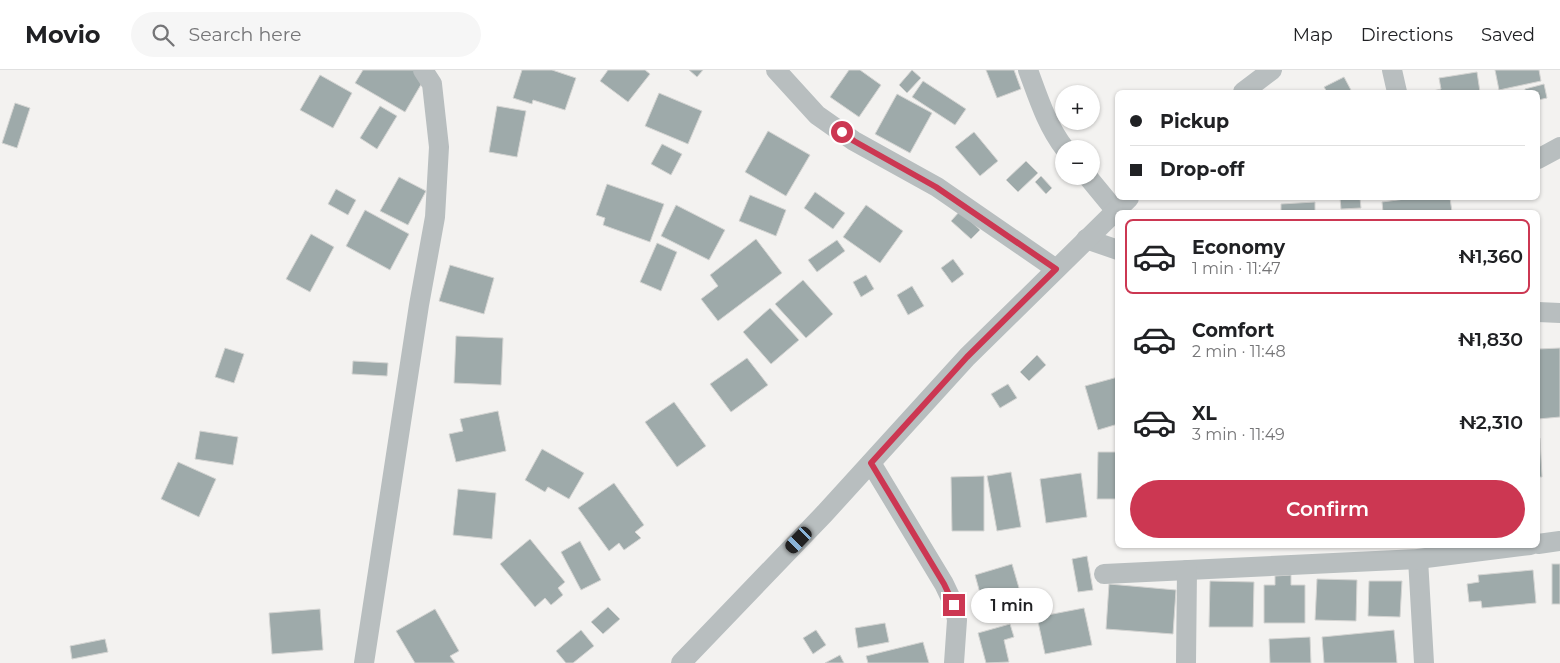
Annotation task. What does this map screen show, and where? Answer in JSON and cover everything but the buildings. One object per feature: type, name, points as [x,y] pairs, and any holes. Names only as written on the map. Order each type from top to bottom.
[{"type":"street","points":[[364,663],[419,305],[435,217],[439,147],[432,84],[423,70]]},
{"type":"street","points":[[776,70],[817,115],[854,141],[936,187],[1056,269]]},
{"type":"street","points":[[1028,70],[1058,140]]},
{"type":"street","points":[[1246,90],[1272,70]]},
{"type":"street","points":[[1392,70],[1397,90]]},
{"type":"street","points":[[1540,158],[1560,147]]},
{"type":"street","points":[[1098,185],[1115,198]]},
{"type":"street","points":[[681,663],[825,513],[967,357],[1115,211]]},
{"type":"street","points":[[1086,239],[1115,249]]},
{"type":"street","points":[[1540,312],[1560,314]]},
{"type":"street","points":[[871,463],[940,577],[954,605],[957,620],[954,663]]},
{"type":"street","points":[[1540,544],[1560,541]]},
{"type":"street","points":[[1104,574],[1418,559],[1506,548]]},
{"type":"street","points":[[1418,559],[1424,663]]},
{"type":"street","points":[[1186,570],[1186,663]]},
{"type":"route","points":[[842,132],[854,141],[936,187],[1056,269],[967,357],[871,463],[944,584],[954,605]]}]
